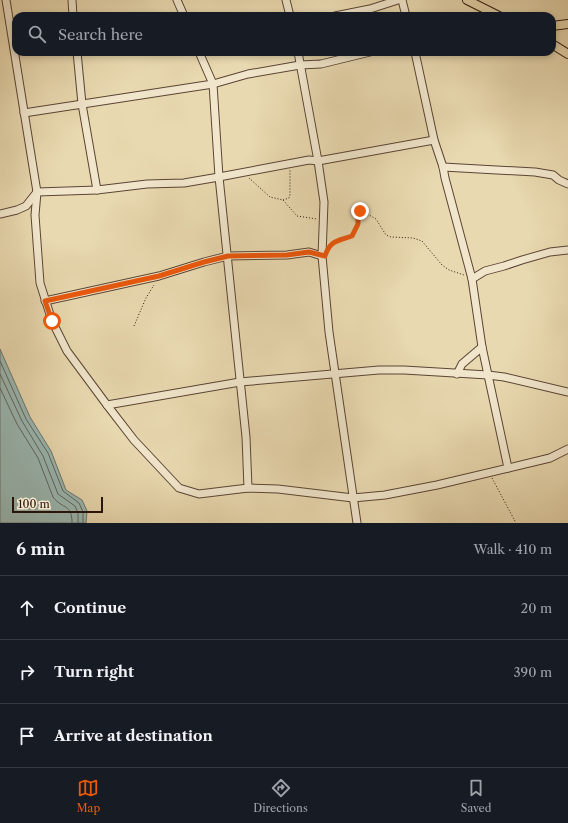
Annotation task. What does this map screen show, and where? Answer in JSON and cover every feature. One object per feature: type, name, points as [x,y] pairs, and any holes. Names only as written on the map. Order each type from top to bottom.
[{"type":"main road","points":[[467,0],[491,12]]},
{"type":"main road","points":[[556,26],[568,24]]},
{"type":"main road","points":[[556,46],[568,54]]},
{"type":"street","points":[[6,0],[12,38]]},
{"type":"street","points":[[72,0],[74,12]]},
{"type":"street","points":[[177,0],[182,12]]},
{"type":"street","points":[[286,0],[289,12]]},
{"type":"street","points":[[355,12],[398,0]]},
{"type":"street","points":[[402,0],[405,12]]},
{"type":"street","points":[[15,56],[37,192],[35,215],[40,283],[52,321],[67,351],[107,405],[134,440],[179,488],[199,494],[248,488],[278,489],[353,498],[400,492],[508,468],[550,458],[568,449]]},
{"type":"street","points":[[77,56],[82,104],[97,190]]},
{"type":"street","points":[[201,56],[213,84],[219,177],[246,437],[248,488]]},
{"type":"street","points":[[299,56],[324,202],[322,256],[329,332],[357,523]]},
{"type":"street","points":[[24,113],[213,84],[248,74],[300,65],[321,64],[354,56]]},
{"type":"street","points":[[416,56],[434,140],[443,167],[444,178],[472,279],[482,347],[508,468]]},
{"type":"street","points":[[0,214],[26,206],[37,192],[97,190],[146,184],[184,183],[291,163],[309,160],[318,161],[434,140]]},
{"type":"street","points":[[443,167],[535,172],[553,175],[559,180],[568,184]]},
{"type":"street","points":[[472,279],[485,271],[550,252],[568,250]]},
{"type":"street","points":[[45,301],[159,276],[228,256],[287,255],[309,252],[322,256]]},
{"type":"street","points":[[457,374],[462,364],[482,347]]},
{"type":"street","points":[[107,405],[240,382],[379,370],[488,375],[504,377],[568,392]]},
{"type":"path","points":[[242,172],[270,197],[283,200],[289,198],[290,195],[291,163]]},
{"type":"path","points":[[283,200],[297,216],[324,220]]},
{"type":"path","points":[[328,248],[333,242],[352,236],[358,224],[358,212],[362,211],[376,219],[386,235],[391,237],[413,238],[422,241],[448,270],[459,272],[472,279]]},
{"type":"path","points":[[134,326],[146,298],[159,276]]},
{"type":"path","points":[[489,472],[505,505],[516,523]]},
{"type":"water","points":[[0,349],[30,417],[51,451],[66,490],[82,500],[87,511],[86,523],[0,523]]},
{"type":"route","points":[[52,321],[45,301],[159,276],[228,256],[270,256],[309,252],[325,256],[328,248],[333,242],[352,236],[358,224],[358,212],[360,211]]}]
